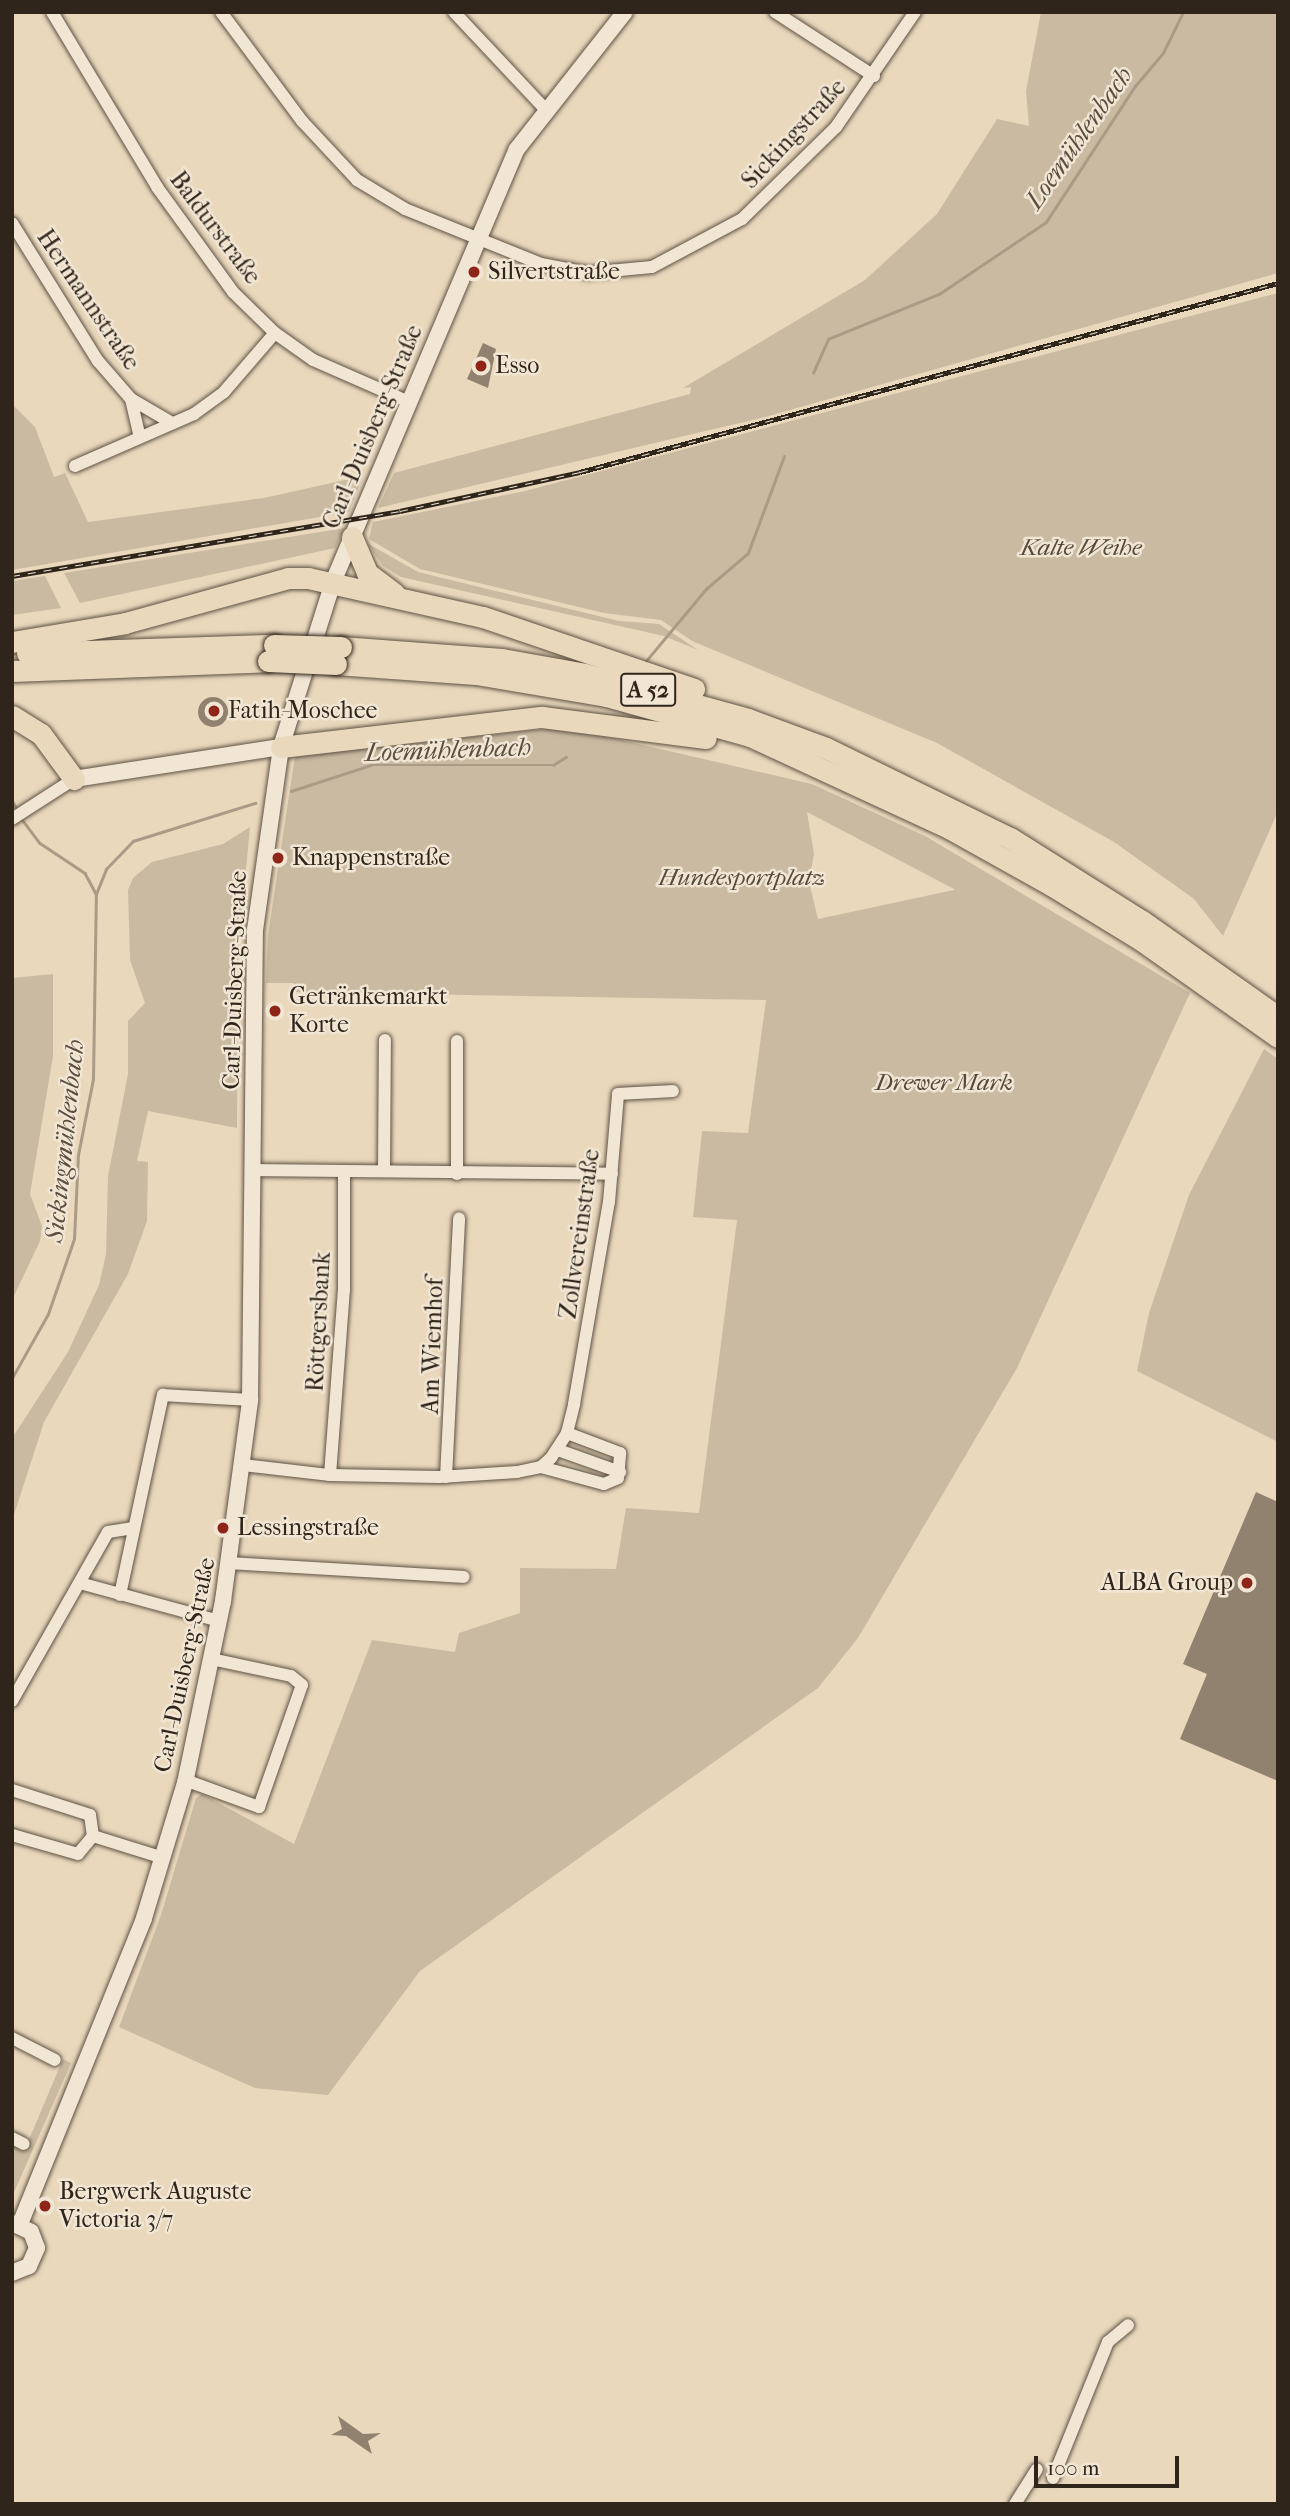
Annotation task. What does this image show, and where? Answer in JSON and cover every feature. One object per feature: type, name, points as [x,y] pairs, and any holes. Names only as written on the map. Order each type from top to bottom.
[{"type":"highway","points":[[352,537],[367,573],[399,596]]},
{"type":"highway","points":[[12,642],[125,623],[288,578],[333,582],[399,596],[508,626],[829,740],[907,776],[937,800]]},
{"type":"highway","name":"A 52","points":[[12,653],[271,653],[502,659],[667,694],[826,748],[937,800],[1071,875],[1207,975],[1268,1016],[1278,1037]]},
{"type":"highway","name":"A 52","points":[[12,671],[271,653]]},
{"type":"highway","name":"A 52","points":[[339,655],[606,696],[750,736],[827,768],[1051,884],[1207,975]]},
{"type":"highway","points":[[12,716],[41,734],[74,779]]},
{"type":"highway","points":[[281,747],[542,717],[679,731],[804,767],[827,768]]},
{"type":"main road","name":"Carl-Duisberg-Straße","points":[[16,2224],[101,2031],[163,1858],[186,1780],[230,1563],[250,1400],[254,930],[281,747],[333,582],[517,149],[544,108],[625,12]]},
{"type":"main road","points":[[74,779],[117,768],[281,747]]},
{"type":"main road","points":[[12,2273],[29,2266],[37,2252],[33,2235],[16,2224]]},
{"type":"street","name":"Baldurstraße","points":[[52,12],[194,242],[275,333],[313,359],[409,402]]},
{"type":"street","points":[[220,12],[302,121],[357,180],[405,209],[477,238]]},
{"type":"street","points":[[454,12],[544,108]]},
{"type":"street","points":[[775,12],[874,76]]},
{"type":"street","name":"Sickingstraße","points":[[477,238],[541,264],[588,273],[626,272],[668,260],[742,219],[789,179],[874,76],[915,12]]},
{"type":"street","name":"Hermannstraße","points":[[12,223],[98,361],[131,399],[172,423]]},
{"type":"street","points":[[75,466],[172,423],[224,392],[275,333]]},
{"type":"street","name":"Hermannstraße","points":[[131,399],[140,437]]},
{"type":"street","points":[[12,819],[74,779]]},
{"type":"street","points":[[384,1170],[385,1040]]},
{"type":"street","points":[[457,1041],[457,1174]]},
{"type":"street","name":"Zollvereinstraße","points":[[541,1467],[558,1450],[567,1433],[612,1174],[618,1094],[673,1091]]},
{"type":"street","points":[[254,1170],[612,1174]]},
{"type":"street","name":"Röttgersbank","points":[[330,1475],[344,1290],[344,1171]]},
{"type":"street","name":"Am Wiemhof","points":[[446,1477],[458,1217]]},
{"type":"street","points":[[120,1595],[132,1528],[163,1395],[250,1400]]},
{"type":"street","points":[[243,1465],[330,1475],[446,1477],[541,1467],[604,1484],[620,1472],[623,1459],[615,1449],[567,1433]]},
{"type":"street","points":[[558,1450],[620,1472]]},
{"type":"street","points":[[12,1701],[108,1532],[132,1528]]},
{"type":"street","points":[[230,1563],[464,1577]]},
{"type":"street","points":[[80,1583],[219,1621]]},
{"type":"street","points":[[186,1780],[259,1807],[302,1685],[292,1676],[212,1659]]},
{"type":"street","points":[[12,1790],[90,1815],[93,1836],[78,1854],[12,1835]]},
{"type":"street","points":[[93,1836],[163,1858]]},
{"type":"street","points":[[12,2038],[55,2060]]},
{"type":"street","points":[[1053,2478],[1108,2342],[1128,2325]]},
{"type":"street","points":[[1015,2504],[1037,2469]]},
{"type":"green space","points":[[1041,12],[1278,12],[1278,273],[765,417],[378,508],[394,473],[690,394],[691,387],[683,388],[865,280],[937,214],[997,119],[1029,126],[1026,91]]},
{"type":"green space","name":"Kalte Weihe","points":[[1278,293],[1278,811],[1223,936],[1194,899],[1114,842],[937,743],[692,641],[661,620],[604,613],[420,569],[369,539],[373,522],[525,491]]},
{"type":"green space","points":[[12,404],[35,427],[54,477],[65,473],[88,522],[264,498],[363,476],[349,512],[12,570]]},
{"type":"green space","points":[[345,528],[335,548],[80,603],[64,573]]},
{"type":"green space","points":[[367,543],[418,572],[619,621],[659,624],[698,650],[664,636],[401,577],[383,566]]},
{"type":"green space","points":[[45,576],[61,608],[12,615],[12,581]]},
{"type":"green space","name":"Drewer Mark","points":[[565,727],[812,784],[925,836],[1190,993],[1017,1368],[858,1638],[818,1688],[420,1971],[328,2095],[255,2088],[119,2027],[161,1915],[196,1798],[202,1794],[294,1844],[372,1640],[455,1652],[459,1633],[520,1613],[520,1568],[616,1569],[626,1508],[699,1513],[737,1220],[693,1217],[702,1131],[748,1133],[766,1000],[294,992],[294,983],[266,983],[268,935],[295,756]],"holes":[[[807,812],[954,889],[818,919],[809,882],[814,854]]]},
{"type":"green space","points":[[250,827],[238,953],[237,1128],[148,1111],[137,1161],[148,1162],[147,1221],[128,1274],[44,1422],[12,1521],[12,1438],[68,1352],[99,1285],[106,1254],[108,1176],[128,1074],[128,1021],[145,1003],[130,960],[128,890],[133,878],[152,862],[223,844]]},
{"type":"green space","points":[[53,974],[53,1056],[30,1194],[42,1226],[40,1241],[12,1300],[12,978]]},
{"type":"green space","points":[[1264,1049],[1278,1059],[1278,1442],[1137,1371],[1149,1313],[1189,1195]]},
{"type":"green space","points":[[63,2059],[71,2063],[12,2197],[12,2143],[25,2149]]},
{"type":"building","name":"Esso","points":[[483,343],[496,349],[488,388],[467,379]]},
{"type":"building","name":"Fatih-Moschee","points":[[213,697],[223,702],[228,712],[223,722],[213,727],[203,722],[198,712],[203,702]]},
{"type":"building","name":"ALBA Group","points":[[1256,1492],[1278,1502],[1278,1781],[1180,1739],[1207,1674],[1183,1664]]},
{"type":"building","points":[[338,2416],[363,2434],[381,2433],[368,2441],[372,2454],[346,2436],[331,2435],[342,2429]]},
{"type":"waterway","name":"Loemühlenbach","points":[[813,373],[828,339],[939,294],[1046,222],[1135,86],[1163,53],[1183,12]]},
{"type":"waterway","name":"Loemühlenbach","points":[[646,661],[706,589],[748,553],[784,456]]},
{"type":"waterway","name":"Loemühlenbach","points":[[291,791],[371,765],[553,765],[566,757]]},
{"type":"waterway","points":[[12,800],[17,809]]},
{"type":"waterway","name":"Sickingmühlenbach","points":[[12,1378],[48,1314],[74,1239],[78,1155],[93,1079],[96,894],[106,869],[133,841],[255,803]]},
{"type":"waterway","points":[[21,818],[40,843],[85,873],[96,894]]},
{"type":"railway","points":[[12,576],[400,511],[580,472],[1278,283]]},
{"type":"place","name":"Silvertstraße","points":[[474,272]]},
{"type":"place","name":"Esso","points":[[481,366]]},
{"type":"place","name":"Fatih-Moschee","points":[[214,711]]},
{"type":"place","name":"Knappenstraße","points":[[278,858]]},
{"type":"place","name":"Getränkemarkt Korte","points":[[275,1011]]},
{"type":"place","name":"Lessingstraße","points":[[223,1528]]},
{"type":"place","name":"ALBA Group","points":[[1247,1583]]},
{"type":"place","name":"Bergwerk Auguste Victoria 3/7","points":[[45,2206]]},
{"type":"park label","name":"Hundesportplatz","points":[[742,878]]}]
